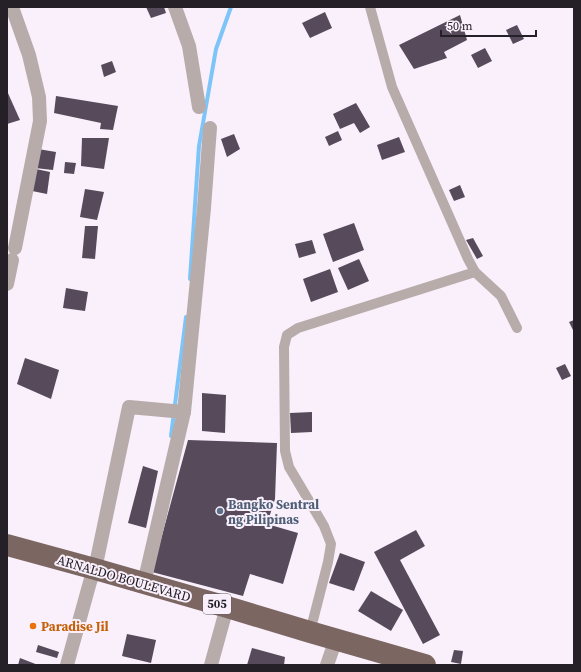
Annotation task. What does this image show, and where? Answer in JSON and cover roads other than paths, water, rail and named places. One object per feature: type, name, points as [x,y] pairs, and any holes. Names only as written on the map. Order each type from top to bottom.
[{"type":"highway","name":"ARNALDO BOULEVARD","points":[[7,545],[92,575],[225,614],[310,632],[331,652],[426,665]]},
{"type":"highway","name":"ARNALDO BOULEVARD","points":[[7,559],[144,583],[331,652],[376,665]]},
{"type":"street","points":[[7,284],[40,122],[39,97],[29,56],[12,7]]},
{"type":"street","points":[[175,7],[189,46],[199,106]]},
{"type":"street","points":[[370,7],[392,87],[468,259],[475,272],[501,296],[517,328]]},
{"type":"street","points":[[144,583],[184,412],[204,208],[210,128]]},
{"type":"street","points":[[310,632],[328,562],[331,544],[324,526],[289,467],[285,451],[284,347],[288,334],[298,328],[475,272]]},
{"type":"street","points":[[67,665],[92,575],[129,407],[184,412]]},
{"type":"street","points":[[211,665],[225,614]]},
{"type":"waterway","points":[[190,279],[199,146],[216,49],[231,7]]},
{"type":"waterway","points":[[171,436],[186,317]]},
{"type":"place","name":"Bangko Sentral ng Pilipinas","points":[[220,511]]},
{"type":"place","name":"Paradise Jil","points":[[33,626]]}]
